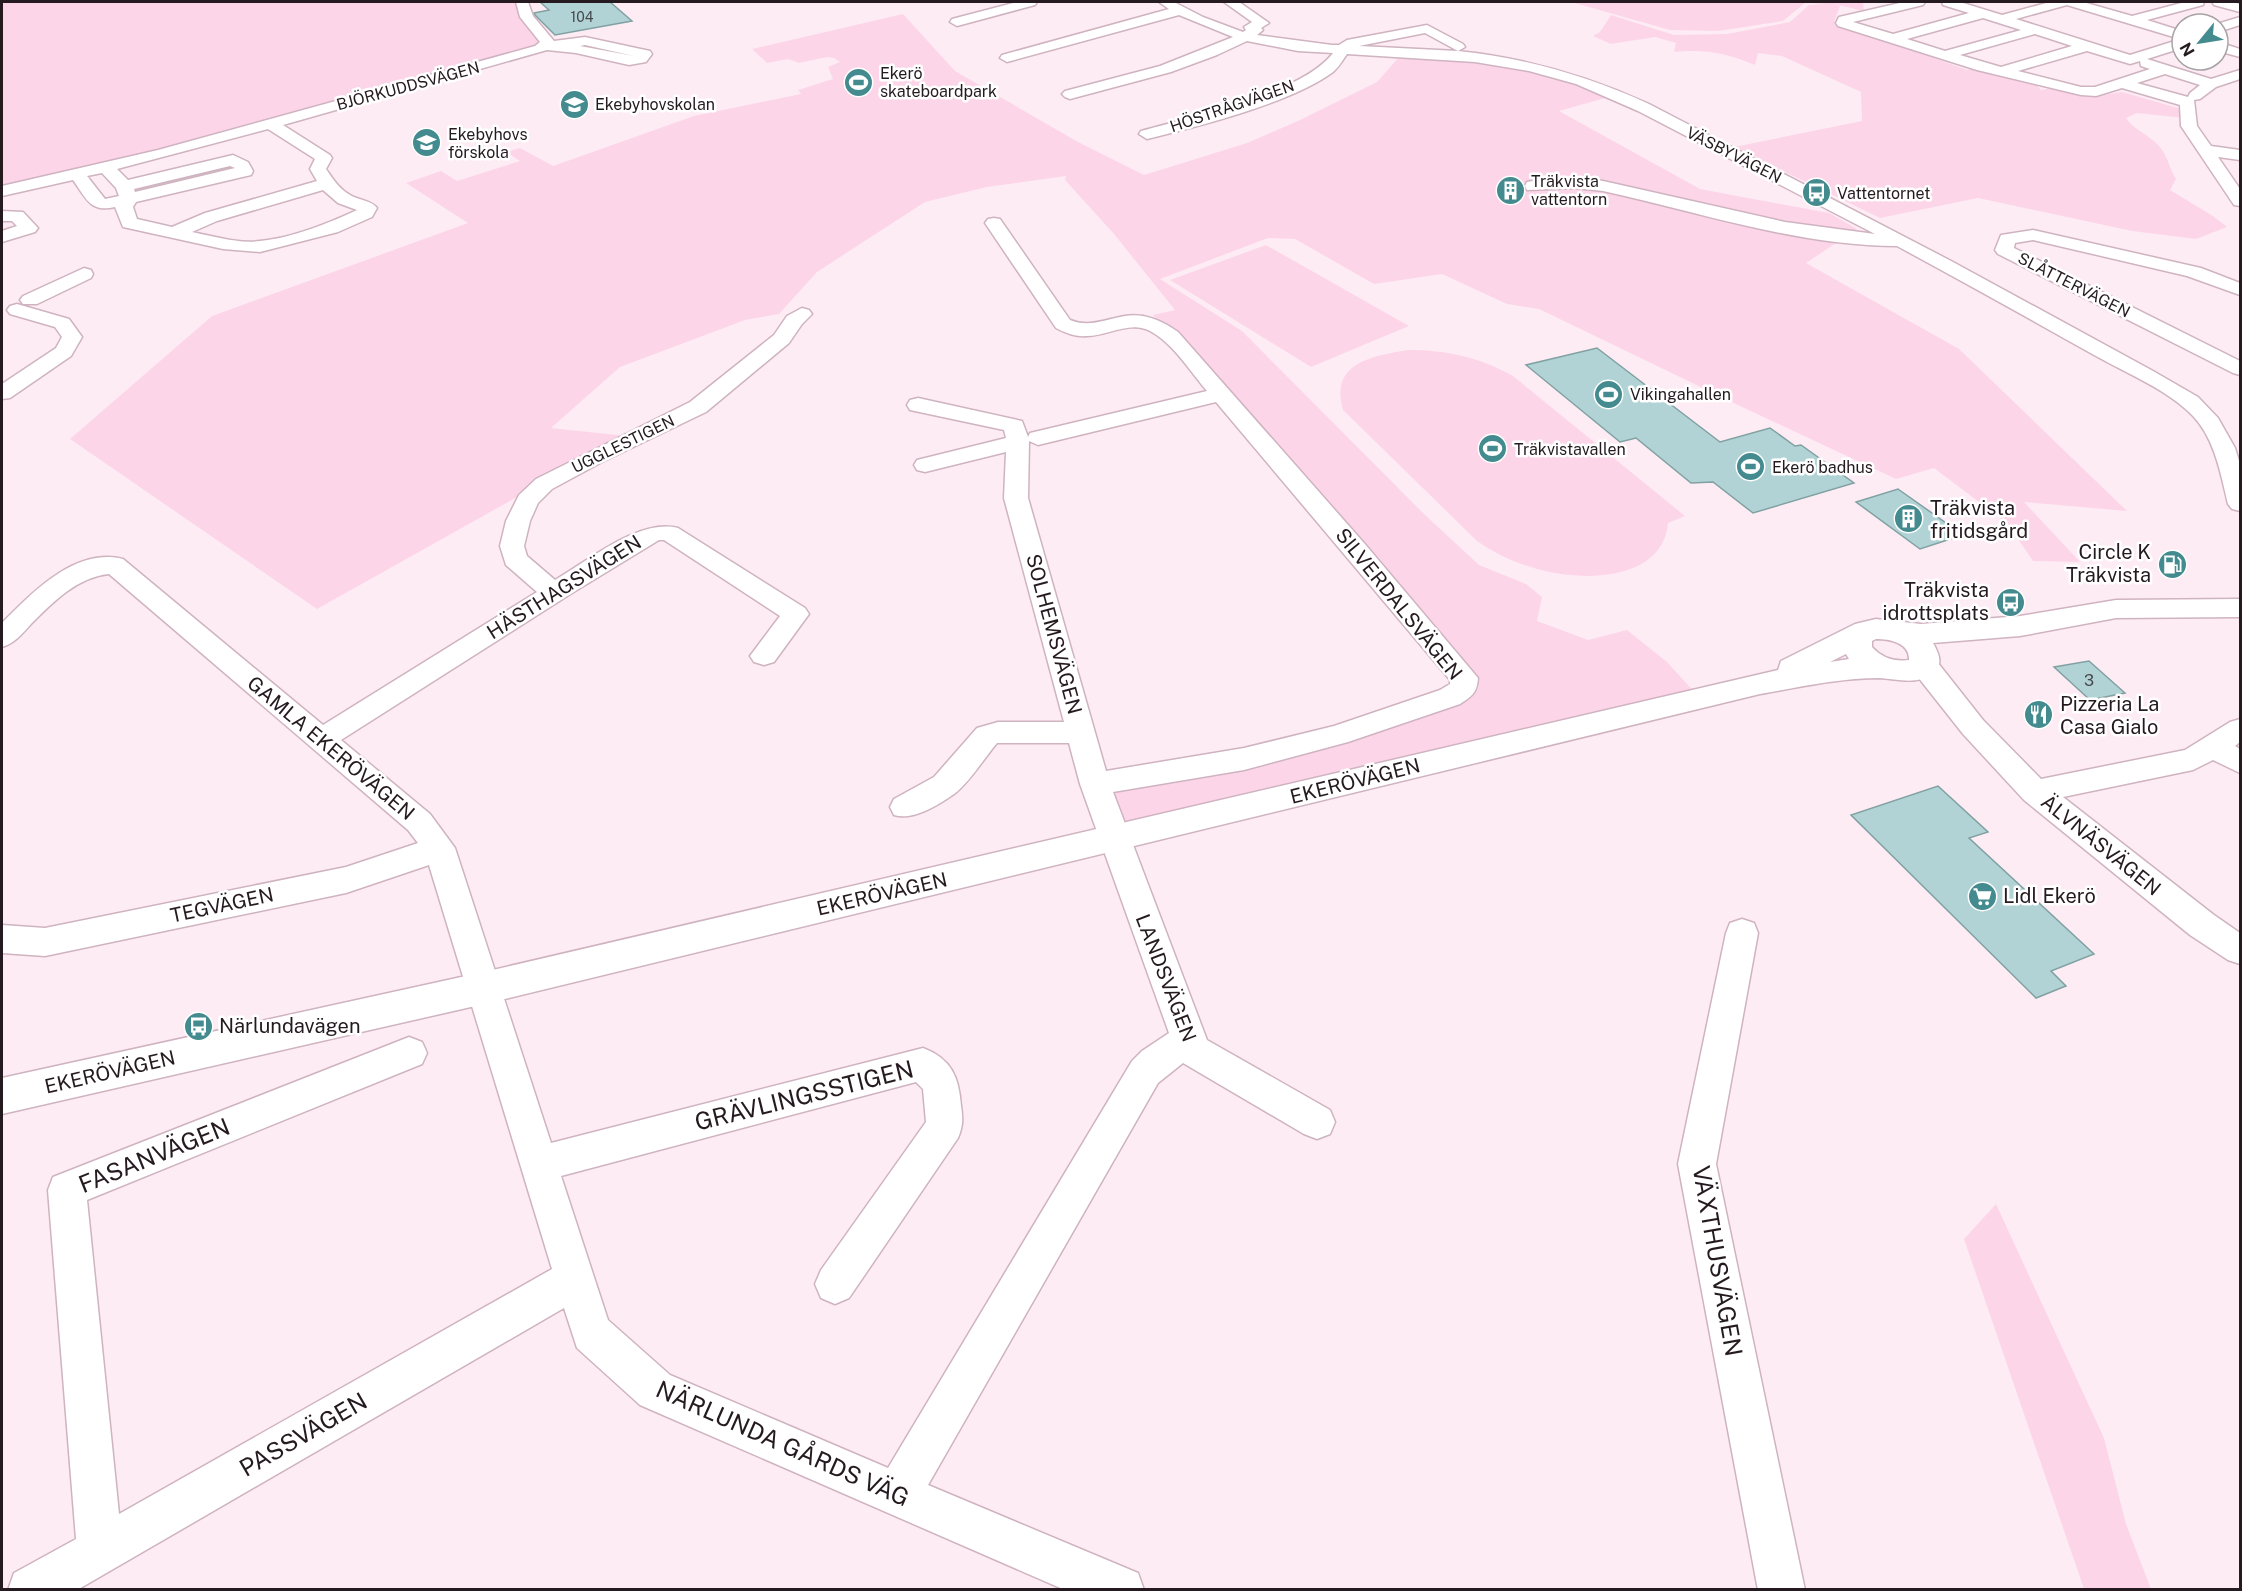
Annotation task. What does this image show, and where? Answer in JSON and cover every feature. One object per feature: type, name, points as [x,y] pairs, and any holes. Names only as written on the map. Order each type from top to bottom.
[{"type":"main road","name":"EKERÖVÄGEN","points":[[1760,683],[1857,637],[1861,632],[1877,628],[1921,634],[2020,626],[2116,609],[2241,608]]},
{"type":"main road","name":"EKERÖVÄGEN","points":[[2,1096],[484,988],[1760,683],[1846,670],[1907,666],[2020,626]]},
{"type":"main road","points":[[1857,637],[1857,649],[1862,655],[1907,666],[1918,644],[1899,632]]},
{"type":"street","points":[[522,2],[528,17],[548,42],[545,46]]},
{"type":"street","points":[[957,22],[1030,2]]},
{"type":"street","name":"VÄSBYVÄGEN","points":[[1165,2],[1207,25],[1244,38],[1342,51],[1437,53],[1523,65],[1581,81],[1628,101],[1902,242],[2146,375],[2191,403],[2213,427],[2233,455],[2241,504]]},
{"type":"street","points":[[1070,94],[1191,59],[1244,38],[1256,30],[1251,27],[1262,23],[1231,2]]},
{"type":"street","points":[[1918,2],[1844,20],[1843,23],[2001,72],[2090,92],[2165,69]]},
{"type":"street","points":[[1953,2],[2050,34],[2093,34],[2144,64],[2108,76],[2188,102]]},
{"type":"street","points":[[2001,19],[2063,2]]},
{"type":"street","points":[[2001,72],[2117,22],[2136,21],[2198,2]]},
{"type":"street","points":[[2220,2],[2241,8]]},
{"type":"street","points":[[2082,3],[2117,22]]},
{"type":"street","points":[[1007,58],[1060,45],[1139,19],[1179,11]]},
{"type":"street","points":[[1895,38],[1985,14]]},
{"type":"street","points":[[2136,21],[2170,31]]},
{"type":"street","points":[[1342,51],[1347,44],[1427,29],[1458,46]]},
{"type":"street","points":[[1945,55],[2035,30]]},
{"type":"street","name":"BJÖRKUDDSVÄGEN","points":[[2,191],[106,167],[271,124],[545,46],[576,49],[629,61],[649,56]]},
{"type":"street","points":[[2132,59],[2170,47]]},
{"type":"street","name":"HÖSTRÅGVÄGEN","points":[[1147,134],[1238,108],[1292,88],[1329,68],[1342,51]]},
{"type":"street","points":[[2132,59],[2217,82],[2241,85]]},
{"type":"street","points":[[2188,102],[2217,82],[2241,74]]},
{"type":"street","points":[[1628,101],[1647,98],[1663,101],[1712,127]]},
{"type":"street","points":[[2188,102],[2190,126],[2241,201]]},
{"type":"street","points":[[271,124],[324,158],[318,169],[327,184],[342,200],[368,208],[388,210]]},
{"type":"street","points":[[2206,150],[2241,155]]},
{"type":"street","points":[[77,174],[103,205],[127,192],[244,171],[240,158]]},
{"type":"street","points":[[106,167],[127,192]]},
{"type":"street","points":[[1533,186],[1576,183],[1603,186],[1811,233],[1858,240],[1902,242]]},
{"type":"street","points":[[172,232],[211,217],[327,184]]},
{"type":"street","points":[[127,192],[123,207],[129,223],[223,244],[223,252],[234,259],[260,247],[332,228],[355,219],[368,208]]},
{"type":"street","points":[[2,216],[17,216],[28,228],[2,237]]},
{"type":"street","name":"SILVERDALSVÄGEN","points":[[994,223],[1063,324],[1070,329],[1081,331],[1130,321],[1148,322],[1160,326],[1222,394],[1464,678],[1463,689],[1450,697],[1338,735],[1244,759],[1095,784]]},
{"type":"street","name":"SLÅTTERVÄGEN","points":[[2241,289],[2184,270],[2033,235],[2007,239],[2004,249],[2241,369]]},
{"type":"street","points":[[12,307],[84,274]]},
{"type":"street","points":[[2,393],[64,352],[72,337],[62,323],[12,307]]},
{"type":"street","name":"UGGLESTIGEN","points":[[553,591],[515,560],[512,546],[518,521],[527,500],[544,484],[698,407],[782,339],[794,320],[802,314]]},
{"type":"street","points":[[925,465],[1023,435],[1222,394]]},
{"type":"street","points":[[918,405],[1023,435]]},
{"type":"street","name":"SOLHEMSVÄGEN","points":[[1023,435],[1016,498],[1095,784],[1114,839]]},
{"type":"street","name":"HÄSTHAGSVÄGEN","points":[[320,740],[382,703],[553,591],[657,532],[669,533],[796,614],[764,656]]},
{"type":"street","name":"GAMLA EKERÖVÄGEN","points":[[2,638],[53,589],[71,577],[102,565],[114,565],[419,822],[439,848],[484,988]]},
{"type":"street","name":"ÄLVNÄSVÄGEN","points":[[1907,666],[1973,727],[2035,792],[2202,925],[2241,950]]},
{"type":"street","points":[[2035,792],[2193,759],[2214,748],[2241,729]]},
{"type":"street","points":[[905,807],[945,785],[987,735],[998,732],[1081,733]]},
{"type":"street","points":[[2214,748],[2241,762]]},
{"type":"street","name":"LANDSVÄGEN","points":[[1114,839],[1193,1050],[1317,1122]]},
{"type":"street","name":"TEGVÄGEN","points":[[2,939],[45,942],[346,880],[390,867],[439,848]]},
{"type":"street","name":"VÄXTHUSVÄGEN","points":[[1742,933],[1697,1164],[1782,1590]]},
{"type":"street","name":"NÄRLUNDA GÅRDS VÄG","points":[[484,988],[491,1018],[592,1333],[655,1390],[1121,1590]]},
{"type":"street","points":[[898,1494],[1145,1072],[1155,1062],[1189,1039]]},
{"type":"street","name":"FASANVÄGEN","points":[[100,1550],[67,1190],[409,1053]]},
{"type":"street","name":"GRÄVLINGSSTIGEN","points":[[537,1164],[923,1064],[940,1083],[945,1126],[836,1284]]},
{"type":"street","name":"PASSVÄGEN","points":[[32,1590],[574,1279]]},
{"type":"shaded area","points":[[2,2],[518,2],[524,21],[543,41],[540,46],[209,139],[2,186]]},
{"type":"shaded area","points":[[1571,2],[1863,2],[1864,11],[1834,4],[1840,6],[1834,22],[1967,70],[1977,67],[2034,82],[2041,90],[2058,87],[2098,96],[2122,92],[2185,110],[2184,118],[2137,113],[2126,118],[2134,127],[2156,142],[2164,153],[2176,179],[2170,190],[2227,227],[2196,239],[2132,231],[1978,198],[1880,218],[1734,147],[1862,121],[1861,92],[1782,56],[1758,53],[1755,65],[1716,53],[1674,52],[1676,43],[1655,37],[1611,44],[1593,36],[1600,32],[1611,15],[1674,35],[1727,34],[1790,22],[1809,5],[1825,4],[1805,3],[1783,21],[1718,31],[1670,30]]},
{"type":"shaded area","points":[[903,14],[955,71],[1078,142],[1144,175],[1247,143],[1298,121],[1377,82],[1400,56],[1485,62],[1548,74],[1609,97],[1559,111],[1700,189],[1829,213],[1857,229],[1806,263],[1959,349],[2127,511],[2024,502],[2080,562],[2033,561],[2008,524],[1934,468],[1896,479],[1539,309],[1507,304],[1442,274],[1374,284],[1295,239],[1268,238],[1160,279],[1242,331],[1424,514],[1479,565],[1526,584],[1542,597],[1537,621],[1588,640],[1627,630],[1667,662],[1700,698],[1114,839],[1095,784],[1244,759],[1463,689],[1263,442],[1153,315],[1175,310],[1114,234],[1065,180],[1066,176],[987,187],[925,202],[817,272],[779,314],[745,320],[620,367],[551,428],[626,436],[317,609],[70,439],[212,316],[468,223],[406,183],[441,171],[457,181],[520,161],[506,152],[520,148],[553,166],[694,116],[801,94],[798,90],[833,79],[828,67],[840,62],[827,57],[799,63],[788,59],[767,63],[752,49]]},
{"type":"shaded area","points":[[1266,245],[1409,326],[1311,367],[1170,280]]},
{"type":"shaded area","points":[[1408,350],[1436,351],[1475,359],[1513,376],[1685,516],[1668,523],[1663,541],[1653,555],[1623,572],[1585,576],[1566,575],[1530,567],[1493,551],[1477,541],[1343,410],[1340,394],[1342,382],[1348,372],[1368,359]]},
{"type":"shaded area","points":[[1996,1204],[2104,1438],[2126,1524],[2151,1589],[2084,1589],[1964,1239]]},
{"type":"building","points":[[540,2],[610,2],[632,21],[555,35],[534,13],[549,10]]},
{"type":"building","points":[[1597,348],[1720,442],[1770,428],[1795,446],[1801,445],[1854,483],[1753,513],[1713,482],[1691,483],[1636,438],[1620,442],[1526,365]]},
{"type":"building","name":"Träkvista fritidsgård","points":[[1898,489],[1963,535],[1920,549],[1856,502]]},
{"type":"building","points":[[2089,661],[2125,693],[2090,700],[2054,667]]},
{"type":"building","name":"Lidl Ekerö","points":[[1938,786],[1988,832],[1969,838],[2094,954],[2051,971],[2066,986],[2036,998],[1851,815]]},
{"type":"place","name":"Ekerö skateboardpark","points":[[859,82]]},
{"type":"place","name":"Ekebyhovskolan","points":[[574,104]]},
{"type":"place","name":"Ekebyhovs förskola","points":[[427,143]]},
{"type":"place","name":"Träkvista vattentorn","points":[[1510,190]]},
{"type":"place","name":"Vattentornet","points":[[1816,193]]},
{"type":"place","name":"Vikingahallen","points":[[1609,394]]},
{"type":"place","name":"Träkvistavallen","points":[[1493,449]]},
{"type":"place","name":"Ekerö badhus","points":[[1751,467]]},
{"type":"place","name":"Träkvista fritidsgård","points":[[1909,519]]},
{"type":"place","name":"Circle K Träkvista","points":[[2172,564]]},
{"type":"place","name":"Träkvista idrottsplats","points":[[2010,602]]},
{"type":"place","name":"Pizzeria La Casa Gialo","points":[[2039,715]]},
{"type":"place","name":"Lidl Ekerö","points":[[1982,896]]},
{"type":"place","name":"Närlundavägen","points":[[198,1026]]}]
